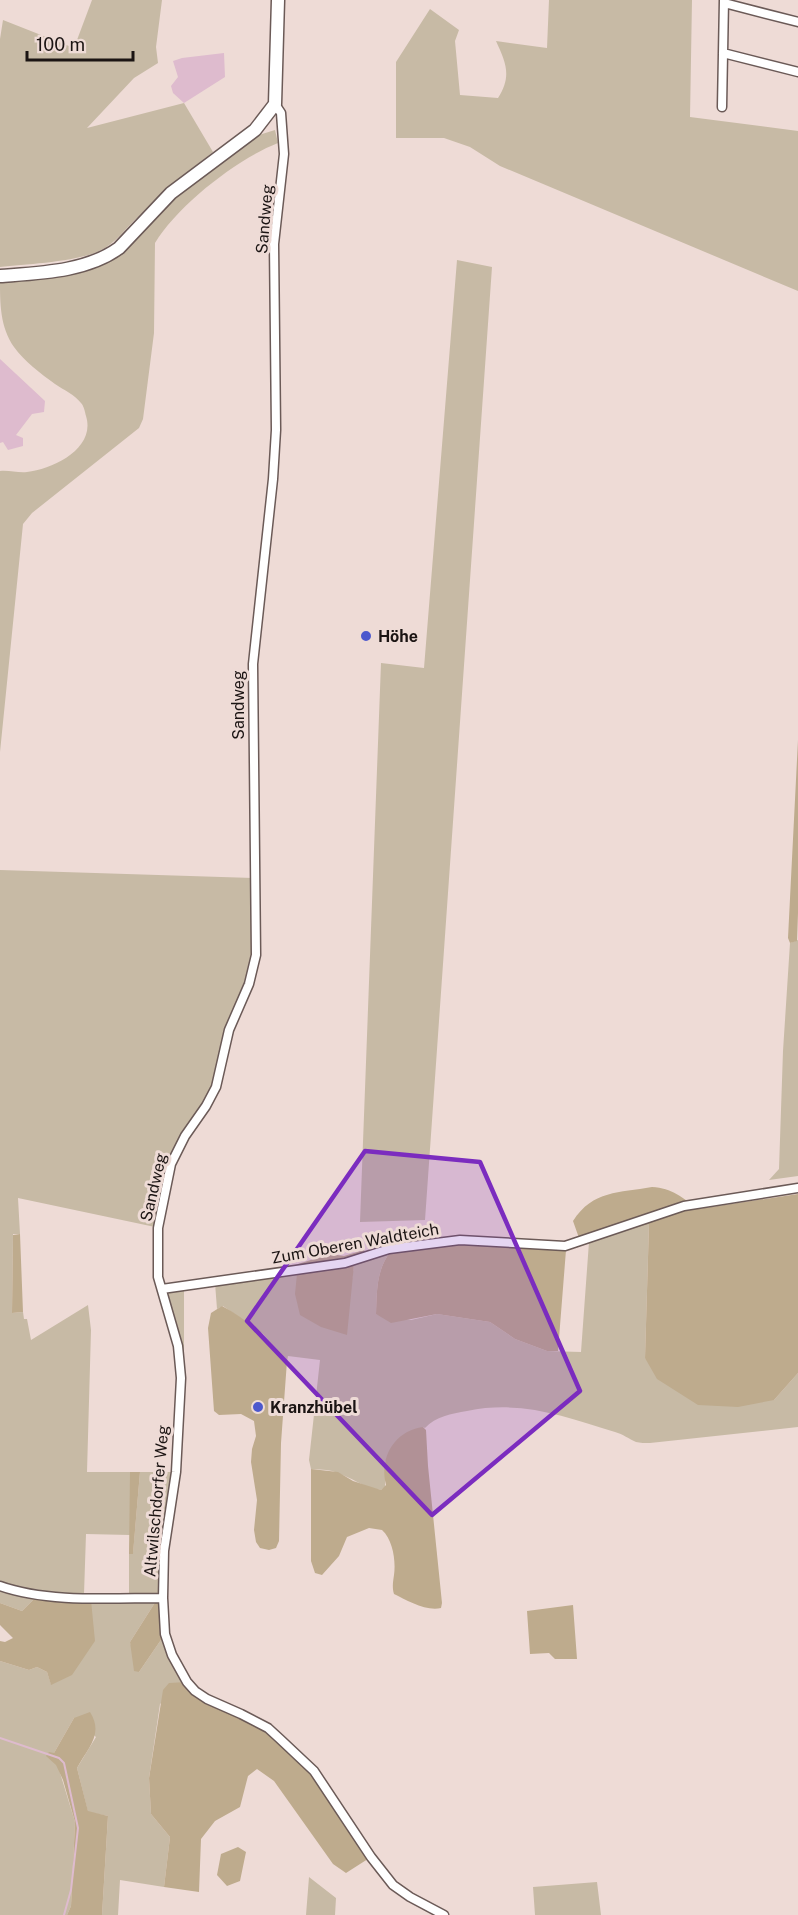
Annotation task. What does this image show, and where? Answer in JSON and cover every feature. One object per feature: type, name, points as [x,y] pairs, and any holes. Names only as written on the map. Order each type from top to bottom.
[{"type":"street","points":[[0,276],[75,267],[99,261],[110,255],[171,194],[255,130],[275,104],[278,0]]},
{"type":"street","points":[[722,107],[724,2],[798,22]]},
{"type":"street","points":[[723,53],[798,72]]},
{"type":"street","name":"Sandweg","points":[[162,1289],[158,1277],[157,1239],[171,1164],[185,1136],[216,1087],[230,1030],[249,984],[256,955],[253,664],[276,430],[274,244],[284,154],[281,113],[275,104]]},
{"type":"street","name":"Zum Oberen Waldteich","points":[[162,1289],[345,1263],[389,1249],[460,1240],[565,1245],[684,1206],[798,1188]]},
{"type":"street","name":"Altwilschdorfer Weg","points":[[162,1289],[178,1346],[181,1378],[176,1472],[164,1551],[165,1634],[172,1655],[187,1682],[195,1691],[268,1728],[289,1747],[314,1772],[371,1857],[393,1885],[444,1915]]},
{"type":"street","points":[[0,1586],[34,1595],[163,1598]]},
{"type":"highlighted area","points":[[365,1151],[480,1162],[580,1391],[432,1515],[247,1321]]},
{"type":"shaded area","points":[[92,0],[162,0],[156,47],[158,63],[134,78],[87,128],[184,103],[213,152],[167,190],[105,248],[89,255],[65,260],[0,267],[0,39],[3,20],[74,48]]},
{"type":"shaded area","points":[[549,0],[692,0],[690,117],[798,131],[798,291],[500,166],[470,147],[444,138],[396,138],[396,62],[430,9],[459,30],[455,41],[460,95],[498,98],[505,83],[506,70],[496,41],[547,48]]},
{"type":"shaded area","points":[[224,53],[225,77],[184,103],[173,93],[171,86],[178,77],[173,61]]},
{"type":"shaded area","points":[[275,130],[278,143],[245,160],[210,185],[178,214],[155,243],[154,333],[143,419],[139,428],[32,513],[23,524],[0,752],[0,471],[27,472],[60,461],[79,447],[85,438],[87,427],[84,409],[79,400],[33,367],[9,339],[2,315],[0,281],[99,265],[176,196],[252,137]]},
{"type":"shaded area","points":[[457,260],[492,267],[425,1220],[360,1222],[381,663],[424,668]]},
{"type":"shaded area","points":[[0,359],[45,401],[44,412],[32,414],[16,435],[23,438],[23,446],[8,450],[3,442],[0,443]]},
{"type":"shaded area","points":[[798,740],[797,941],[790,943],[788,938]]},
{"type":"shaded area","points":[[0,870],[253,878],[252,962],[248,978],[226,1029],[212,1086],[171,1154],[164,1161],[165,1171],[155,1227],[18,1198],[20,1234],[13,1234],[12,1313],[23,1312],[24,1319],[27,1319],[31,1340],[88,1305],[91,1330],[87,1472],[130,1472],[130,1535],[86,1534],[84,1594],[31,1591],[0,1581]]},
{"type":"shaded area","points":[[798,940],[798,1176],[769,1180],[779,1169],[790,943]]},
{"type":"shaded area","points":[[652,1187],[682,1197],[698,1209],[798,1194],[798,1373],[774,1400],[738,1407],[698,1405],[657,1379],[645,1358],[649,1224],[579,1238],[573,1221],[589,1203],[598,1198],[618,1192]]},
{"type":"shaded area","points":[[649,1223],[645,1358],[774,1400],[798,1373],[798,1427],[643,1443],[560,1415],[506,1407],[487,1408],[444,1416],[425,1428],[423,1427],[385,1462],[385,1487],[381,1490],[375,1489],[332,1471],[311,1469],[309,1460],[320,1360],[288,1356],[287,1361],[263,1334],[223,1306],[217,1309],[215,1283],[296,1272],[350,1293],[354,1265],[391,1251],[380,1273],[376,1314],[411,1320],[437,1314],[490,1322],[515,1339],[547,1351],[581,1352],[589,1242]]},
{"type":"shaded area","points":[[20,1234],[23,1312],[12,1313],[13,1235]]},
{"type":"shaded area","points":[[461,1242],[566,1250],[558,1351],[547,1351],[515,1339],[490,1322],[437,1314],[391,1323],[376,1314],[380,1273],[391,1251]]},
{"type":"shaded area","points":[[364,1250],[366,1255],[354,1265],[347,1335],[321,1327],[300,1315],[295,1294],[298,1264],[330,1254],[344,1256]]},
{"type":"shaded area","points":[[184,1287],[184,1369],[168,1295],[172,1289]]},
{"type":"shaded area","points":[[222,1306],[249,1324],[287,1361],[281,1443],[279,1541],[276,1548],[269,1550],[260,1548],[256,1542],[254,1530],[257,1500],[251,1462],[256,1436],[254,1421],[241,1414],[219,1415],[214,1411],[208,1328],[211,1313]]},
{"type":"shaded area","points":[[423,1427],[426,1430],[442,1603],[441,1608],[435,1609],[417,1605],[394,1594],[393,1551],[389,1539],[382,1530],[369,1528],[347,1537],[339,1556],[322,1575],[315,1573],[311,1561],[311,1469],[338,1472],[353,1481],[381,1490],[386,1485],[385,1465],[391,1447],[404,1434]]},
{"type":"shaded area","points":[[130,1472],[140,1472],[133,1554],[129,1554]]},
{"type":"shaded area","points":[[140,1472],[173,1472],[159,1592],[154,1595],[129,1595],[129,1554],[133,1553]]},
{"type":"shaded area","points":[[0,1588],[34,1599],[22,1611],[0,1603]]},
{"type":"shaded area","points":[[34,1599],[91,1600],[95,1641],[72,1675],[51,1685],[47,1672],[37,1667],[29,1670],[0,1661],[0,1641],[5,1642],[13,1638],[0,1625],[0,1603],[22,1611]]},
{"type":"shaded area","points":[[91,1600],[156,1601],[130,1642],[139,1672],[165,1634],[187,1682],[160,1704],[149,1778],[151,1814],[170,1837],[164,1887],[120,1880],[118,1915],[102,1915],[108,1816],[88,1812],[77,1768],[96,1737],[74,1718],[54,1753],[75,1822],[71,1906],[67,1915],[0,1915],[0,1661],[29,1670],[37,1667],[47,1672],[51,1684]]},
{"type":"shaded area","points":[[156,1601],[163,1601],[165,1634],[139,1672],[134,1671],[130,1642]]},
{"type":"shaded area","points":[[573,1605],[577,1659],[555,1659],[549,1653],[530,1654],[527,1611]]},
{"type":"shaded area","points":[[187,1682],[195,1691],[268,1728],[297,1755],[371,1857],[346,1873],[333,1864],[274,1781],[257,1769],[248,1776],[240,1807],[215,1821],[201,1839],[199,1892],[164,1887],[170,1837],[151,1814],[149,1778],[163,1690],[169,1683]]},
{"type":"shaded area","points":[[90,1712],[94,1720],[95,1734],[77,1768],[88,1811],[108,1816],[102,1915],[67,1915],[71,1906],[75,1822],[63,1780],[56,1765],[46,1756],[49,1752],[54,1753],[74,1718]]},
{"type":"shaded area","points":[[238,1847],[246,1852],[240,1881],[227,1886],[217,1875],[221,1854]]},
{"type":"shaded area","points":[[309,1877],[336,1898],[335,1915],[306,1915]]},
{"type":"shaded area","points":[[597,1882],[601,1915],[535,1915],[533,1887]]},
{"type":"waterway","points":[[0,1738],[59,1758],[64,1763],[78,1828],[71,1890],[64,1915]]},
{"type":"place","name":"Höhe","points":[[366,636]]},
{"type":"place","name":"Kranzhübel","points":[[258,1407]]}]
